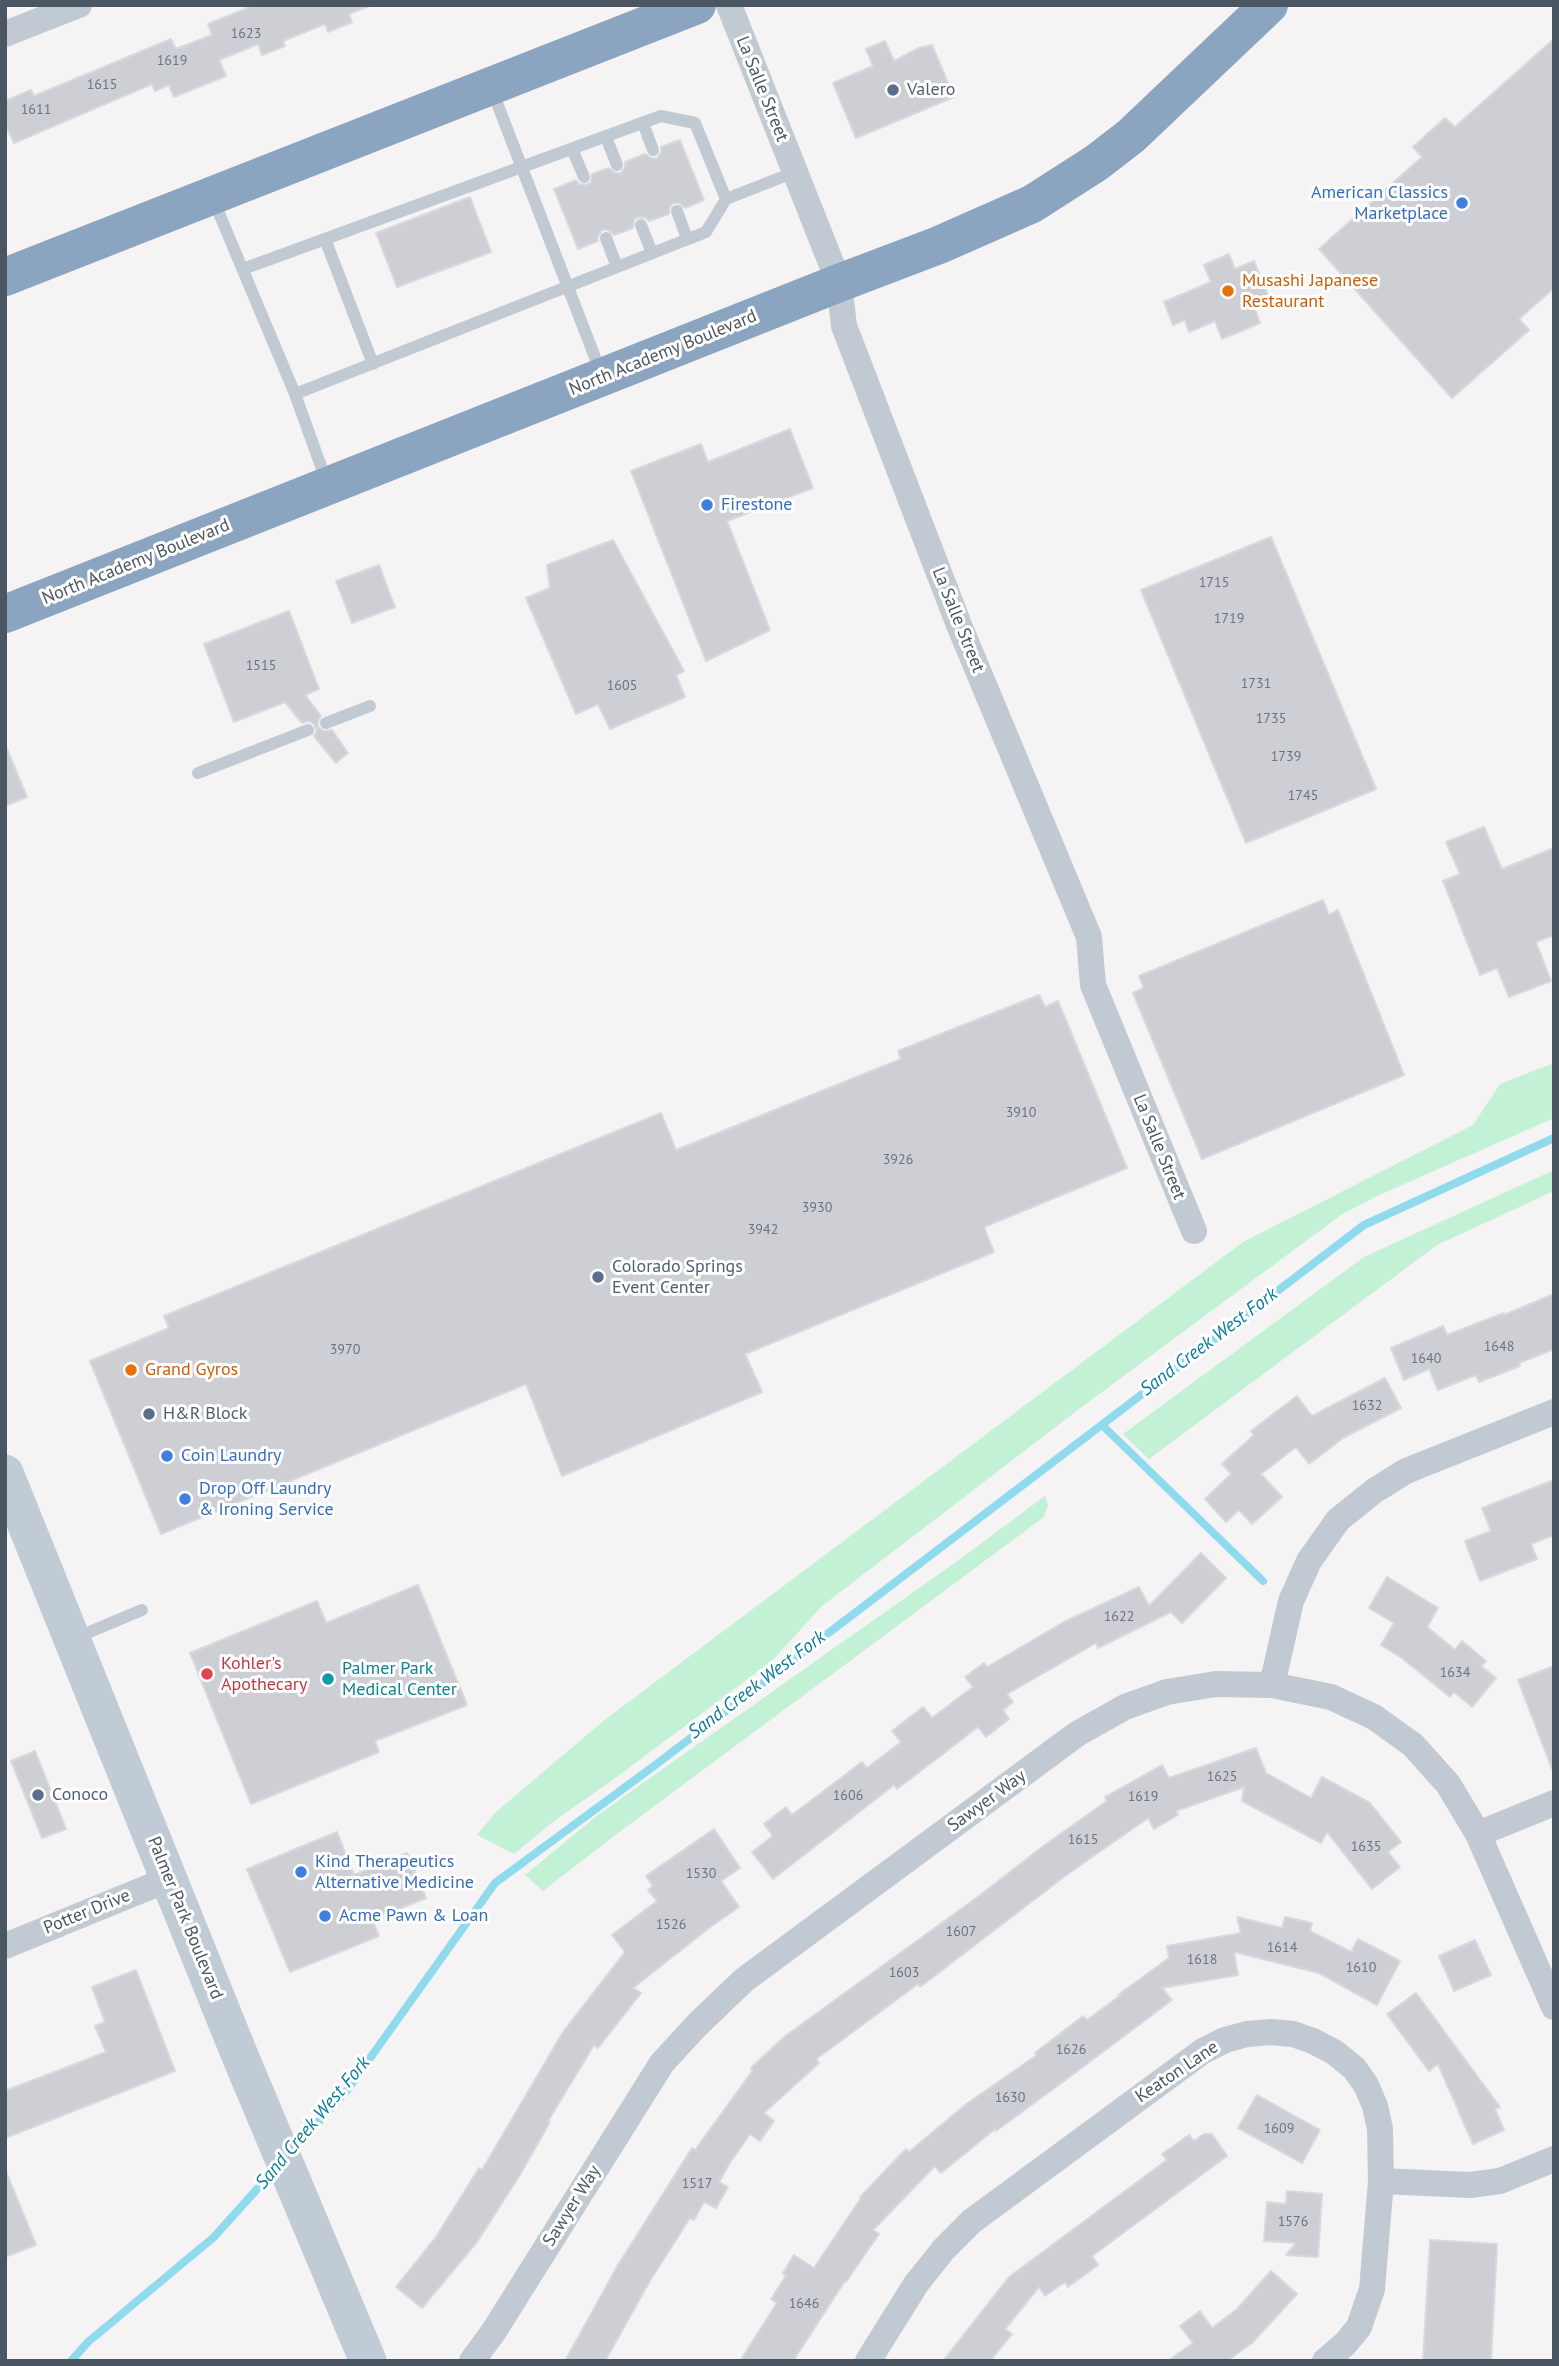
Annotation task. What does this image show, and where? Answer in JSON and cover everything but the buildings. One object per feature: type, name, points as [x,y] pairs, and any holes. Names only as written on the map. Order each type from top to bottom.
[{"type":"highway","points":[[5,277],[697,5]]},
{"type":"highway","name":"North Academy Boulevard","points":[[5,614],[839,283],[939,246],[1032,204],[1131,136],[1269,5]]},
{"type":"main road","name":"Palmer Park Boulevard","points":[[5,1473],[260,2105],[368,2361]]},
{"type":"street","points":[[5,34],[79,5]]},
{"type":"street","name":"La Salle Street","points":[[729,5],[839,283],[844,326],[959,625],[1090,937],[1093,985],[1194,1231]]},
{"type":"street","points":[[1272,1685],[1291,1601],[1309,1561],[1338,1520],[1374,1491],[1405,1471],[1554,1412]]},
{"type":"street","name":"Sawyer Way","points":[[472,2361],[494,2331],[662,2063],[697,2025],[744,1980],[1077,1734],[1125,1707],[1167,1692],[1216,1684],[1272,1685],[1331,1698],[1374,1717],[1413,1745],[1448,1784],[1478,1834],[1554,2007]]},
{"type":"street","points":[[1478,1834],[1554,1804]]},
{"type":"street","name":"Potter Drive","points":[[5,1946],[169,1879]]},
{"type":"street","name":"Keaton Lane","points":[[868,2361],[916,2284],[944,2249],[972,2221],[1203,2051],[1225,2040],[1247,2034],[1271,2032],[1313,2041],[1334,2052],[1354,2068],[1366,2085],[1375,2106],[1380,2129],[1381,2180],[1371,2290],[1359,2327],[1345,2344],[1325,2361]]},
{"type":"street","points":[[1381,2180],[1471,2185],[1500,2181],[1554,2159]]},
{"type":"lane","points":[[491,86],[566,287],[603,376]]},
{"type":"lane","points":[[243,269],[661,116],[695,123],[726,199]]},
{"type":"lane","points":[[643,123],[653,150]]},
{"type":"lane","points":[[606,137],[617,165]]},
{"type":"lane","points":[[572,149],[583,177]]},
{"type":"lane","points":[[295,394],[706,232],[726,199],[795,173]]},
{"type":"lane","points":[[211,195],[295,394],[328,486]]},
{"type":"lane","points":[[677,211],[687,239]]},
{"type":"lane","points":[[641,225],[652,253]]},
{"type":"lane","points":[[606,238],[617,267]]},
{"type":"lane","points":[[326,239],[373,364]]},
{"type":"lane","points":[[326,723],[370,706]]},
{"type":"lane","points":[[198,773],[308,730]]},
{"type":"lane","points":[[72,1639],[142,1610]]},
{"type":"green space","points":[[1554,1063],[1554,1118],[1377,1196],[1341,1215],[1083,1406],[822,1606],[772,1661],[554,1821],[514,1854],[477,1835],[496,1812],[602,1722],[1243,1242],[1473,1125],[1500,1084]]},
{"type":"green space","points":[[1554,1170],[1554,1191],[1437,1245],[1149,1459],[1123,1434],[1364,1257]]},
{"type":"green space","points":[[1045,1496],[1048,1505],[1044,1517],[543,1891],[525,1875],[599,1814]]},
{"type":"waterway","name":"Sand Creek West Fork","points":[[292,2151],[348,2089],[495,1883],[654,1766],[1364,1225],[1554,1138]]},
{"type":"waterway","points":[[1102,1425],[1263,1581]]},
{"type":"waterway","name":"Sand Creek West Fork","points":[[71,2361],[88,2342],[214,2237],[276,2168]]},
{"type":"place","name":"Valero","points":[[893,90]]},
{"type":"place","name":"American Classics Marketplace","points":[[1462,203]]},
{"type":"place","name":"Musashi Japanese Restaurant","points":[[1228,291]]},
{"type":"place","name":"Firestone","points":[[707,505]]},
{"type":"place","name":"Colorado Springs Event Center","points":[[598,1277]]},
{"type":"place","name":"Grand Gyros","points":[[131,1370]]},
{"type":"place","name":"H&R Block","points":[[149,1414]]},
{"type":"place","name":"Coin Laundry","points":[[167,1456]]},
{"type":"place","name":"Drop Off Laundry & Ironing Service","points":[[185,1499]]},
{"type":"place","name":"Kohler's Apothecary","points":[[207,1674]]},
{"type":"place","name":"Palmer Park Medical Center","points":[[328,1679]]},
{"type":"place","name":"Conoco","points":[[38,1795]]},
{"type":"place","name":"Kind Therapeutics Alternative Medicine","points":[[301,1872]]},
{"type":"place","name":"Acme Pawn & Loan","points":[[325,1916]]}]
